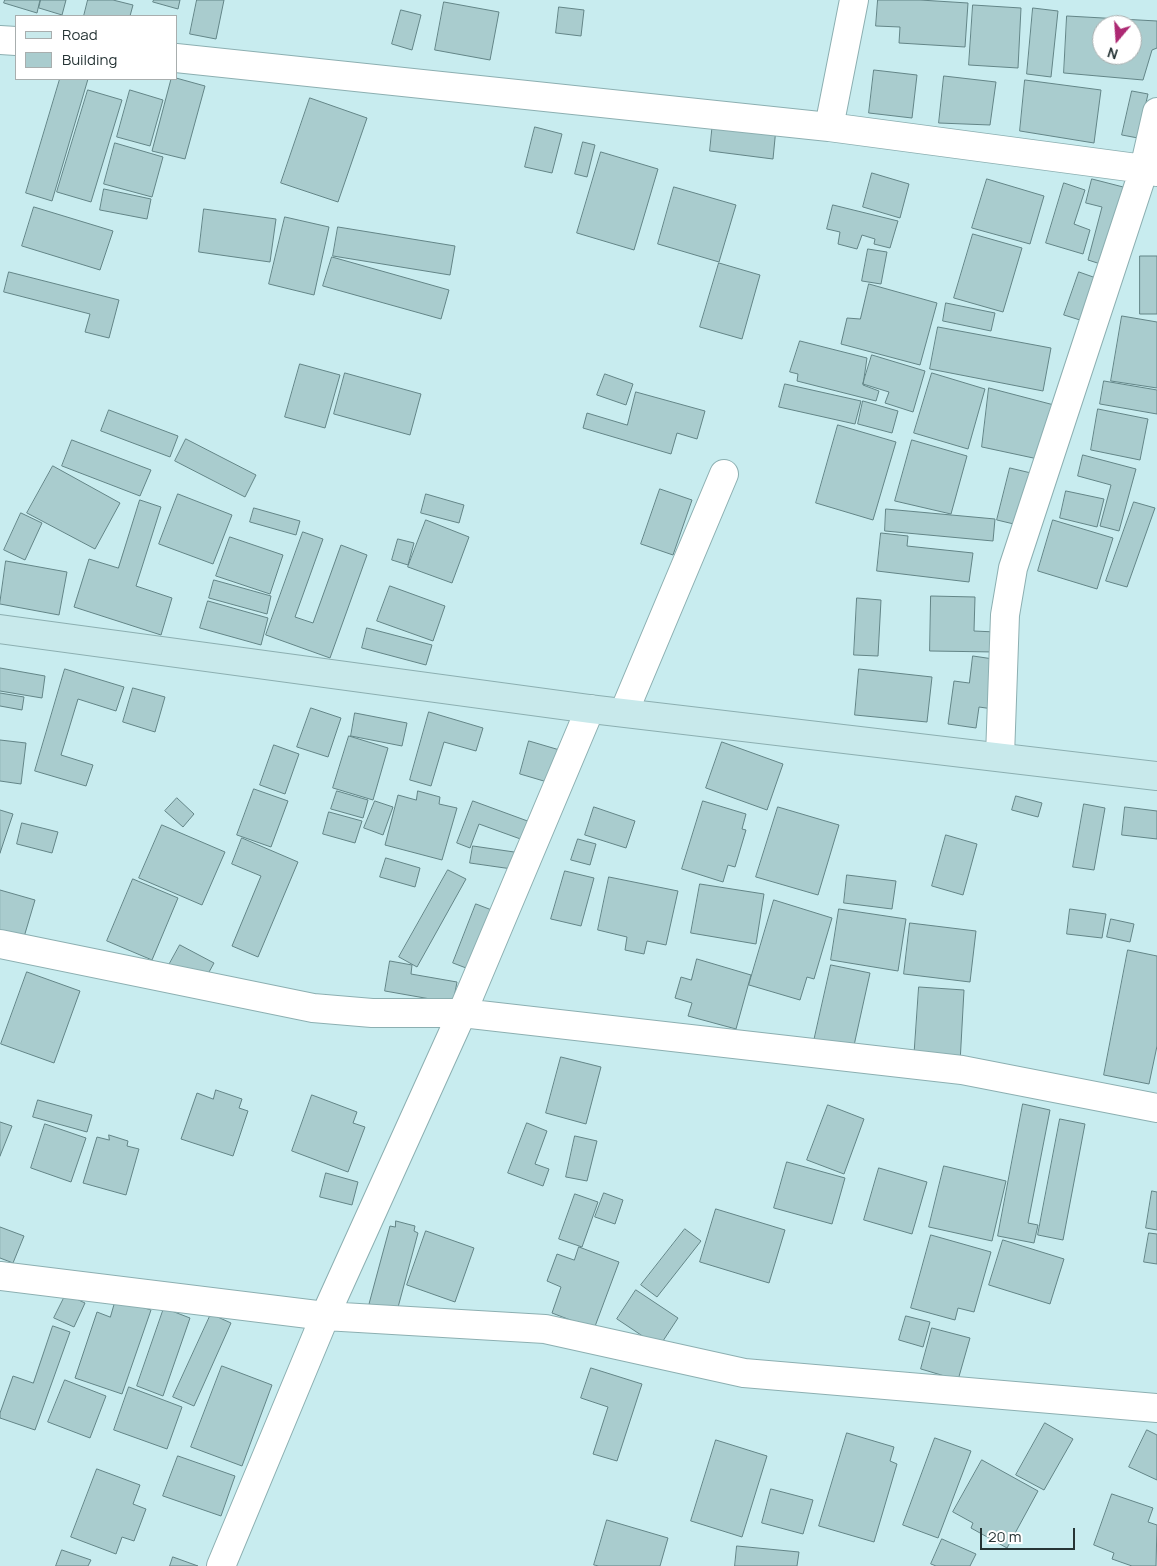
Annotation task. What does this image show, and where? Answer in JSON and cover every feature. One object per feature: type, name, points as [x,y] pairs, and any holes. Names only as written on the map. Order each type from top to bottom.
[{"type":"street","points":[[828,127],[854,0]]},
{"type":"street","points":[[0,40],[15,41]]},
{"type":"street","points":[[178,58],[828,127],[1151,171]]},
{"type":"street","points":[[1000,756],[1005,615],[1013,568],[1151,171],[1157,112]]},
{"type":"street","points":[[624,712],[724,474]]},
{"type":"street","points":[[0,629],[590,709],[1157,776]]},
{"type":"street","points":[[221,1566],[325,1316],[462,1013],[590,709]]},
{"type":"street","points":[[0,944],[313,1008],[372,1013],[462,1013],[962,1070],[1157,1108]]},
{"type":"street","points":[[0,1276],[325,1316],[546,1329],[744,1373],[1157,1408]]},
{"type":"building","points":[[5,0],[40,0],[37,13],[4,3]]},
{"type":"building","points":[[41,0],[66,0],[62,15],[39,8]]},
{"type":"building","points":[[88,0],[113,0],[133,5],[130,15],[84,15]]},
{"type":"building","points":[[154,0],[180,0],[178,9],[153,2]]},
{"type":"building","points":[[197,0],[224,0],[216,39],[190,34]]},
{"type":"building","points":[[878,0],[968,3],[965,47],[899,43],[900,27],[876,26]]},
{"type":"building","points":[[444,2],[499,12],[490,60],[435,50]]},
{"type":"building","points":[[973,5],[1021,8],[1018,68],[969,65]]},
{"type":"building","points":[[559,7],[584,10],[581,36],[556,33]]},
{"type":"building","points":[[1033,8],[1058,11],[1051,77],[1027,74]]},
{"type":"building","points":[[401,10],[421,15],[412,50],[392,44]]},
{"type":"building","points":[[1067,16],[1092,17],[1092,65],[1142,65],[1142,20],[1157,21],[1157,48],[1152,50],[1143,80],[1064,73]]},
{"type":"building","points":[[874,70],[917,75],[912,118],[869,113]]},
{"type":"building","points":[[944,76],[996,82],[990,125],[939,123]]},
{"type":"building","points":[[178,79],[205,86],[185,159],[152,151],[171,80]]},
{"type":"building","points":[[60,80],[88,80],[52,201],[26,193]]},
{"type":"building","points":[[1025,80],[1101,90],[1094,143],[1020,131]]},
{"type":"building","points":[[88,90],[122,100],[91,202],[57,192]]},
{"type":"building","points":[[130,90],[163,100],[150,146],[117,137]]},
{"type":"building","points":[[1132,91],[1148,94],[1138,138],[1122,135]]},
{"type":"building","points":[[310,98],[367,118],[338,202],[281,183]]},
{"type":"building","points":[[713,121],[776,128],[773,159],[710,151]]},
{"type":"building","points":[[535,127],[562,134],[552,173],[525,167]]},
{"type":"building","points":[[583,142],[595,145],[587,177],[575,174]]},
{"type":"building","points":[[115,143],[163,157],[152,197],[104,184]]},
{"type":"building","points":[[601,152],[658,169],[634,250],[577,233]]},
{"type":"building","points":[[872,173],[909,184],[900,218],[863,207]]},
{"type":"building","points":[[987,179],[1044,196],[1030,244],[972,228]]},
{"type":"building","points":[[1092,179],[1131,189],[1110,267],[1088,260],[1102,207],[1086,203]]},
{"type":"building","points":[[1064,183],[1085,190],[1074,224],[1090,230],[1083,254],[1046,243]]},
{"type":"building","points":[[674,187],[736,205],[719,262],[658,244]]},
{"type":"building","points":[[104,189],[151,199],[147,219],[100,210]]},
{"type":"building","points":[[833,205],[898,221],[890,248],[874,244],[875,239],[862,235],[857,249],[838,244],[840,232],[827,229]]},
{"type":"building","points":[[34,207],[113,231],[100,270],[22,246]]},
{"type":"building","points":[[204,209],[276,219],[270,262],[199,252]]},
{"type":"building","points":[[285,217],[329,227],[314,295],[269,284]]},
{"type":"building","points":[[338,227],[455,246],[450,275],[333,256]]},
{"type":"building","points":[[973,234],[1022,248],[1003,312],[954,298]]},
{"type":"building","points":[[868,249],[887,252],[881,284],[862,281]]},
{"type":"building","points":[[1140,256],[1157,256],[1157,314],[1140,314]]},
{"type":"building","points":[[332,257],[449,290],[441,319],[323,286]]},
{"type":"building","points":[[719,263],[760,275],[742,339],[700,327]]},
{"type":"building","points":[[9,272],[119,300],[109,338],[85,332],[90,314],[4,292]]},
{"type":"building","points":[[1079,272],[1096,278],[1080,320],[1064,315]]},
{"type":"building","points":[[869,284],[937,303],[920,365],[841,344],[847,318],[860,319]]},
{"type":"building","points":[[946,303],[995,313],[991,331],[943,321]]},
{"type":"building","points":[[1122,316],[1157,322],[1157,388],[1111,381]]},
{"type":"building","points":[[938,327],[1051,348],[1043,391],[930,369]]},
{"type":"building","points":[[800,341],[867,358],[863,385],[879,391],[876,401],[797,381],[798,374],[790,372]]},
{"type":"building","points":[[872,355],[925,371],[913,412],[885,403],[889,392],[863,384]]},
{"type":"building","points":[[300,364],[340,375],[325,428],[285,417]]},
{"type":"building","points":[[345,373],[421,394],[410,435],[334,414]]},
{"type":"building","points":[[932,373],[985,389],[968,449],[914,433]]},
{"type":"building","points":[[605,374],[633,384],[626,405],[597,395]]},
{"type":"building","points":[[1104,381],[1157,390],[1157,414],[1100,404]]},
{"type":"building","points":[[785,384],[861,401],[855,424],[779,407]]},
{"type":"building","points":[[989,388],[1054,405],[1038,459],[982,447]]},
{"type":"building","points":[[636,392],[705,411],[697,439],[677,433],[671,454],[583,428],[587,413],[627,425]]},
{"type":"building","points":[[863,401],[898,411],[892,433],[858,424]]},
{"type":"building","points":[[1098,409],[1148,419],[1140,460],[1091,450]]},
{"type":"building","points":[[109,410],[178,436],[170,457],[101,431]]},
{"type":"building","points":[[838,425],[896,442],[873,520],[816,503]]},
{"type":"building","points":[[186,439],[256,475],[245,497],[175,461]]},
{"type":"building","points":[[72,440],[151,470],[140,496],[62,466]]},
{"type":"building","points":[[912,440],[967,456],[951,514],[895,501]]},
{"type":"building","points":[[1083,455],[1136,469],[1119,531],[1100,526],[1111,485],[1078,476]]},
{"type":"building","points":[[53,466],[120,503],[95,549],[27,513]]},
{"type":"building","points":[[1010,468],[1031,473],[1018,525],[997,520]]},
{"type":"building","points":[[660,489],[692,500],[673,555],[641,544]]},
{"type":"building","points":[[1066,491],[1104,499],[1097,527],[1060,518]]},
{"type":"building","points":[[178,494],[232,515],[213,564],[159,544]]},
{"type":"building","points":[[426,494],[464,505],[459,523],[421,513]]},
{"type":"building","points":[[140,500],[161,507],[136,586],[172,598],[161,635],[74,607],[89,559],[118,568]]},
{"type":"building","points":[[1134,502],[1155,508],[1127,587],[1106,581]]},
{"type":"building","points":[[254,508],[300,521],[296,535],[250,522]]},
{"type":"building","points":[[886,509],[995,519],[993,541],[885,531]]},
{"type":"building","points":[[21,513],[42,523],[25,560],[4,550]]},
{"type":"building","points":[[426,520],[469,537],[452,583],[408,567]]},
{"type":"building","points":[[1053,520],[1113,538],[1097,589],[1038,571]]},
{"type":"building","points":[[303,532],[323,539],[295,617],[313,623],[341,545],[367,555],[330,658],[266,635]]},
{"type":"building","points":[[881,533],[908,536],[907,546],[973,553],[969,582],[877,571]]},
{"type":"building","points":[[230,537],[283,555],[270,594],[216,576]]},
{"type":"building","points":[[398,539],[414,543],[408,565],[392,560]]},
{"type":"building","points":[[6,561],[67,572],[59,615],[0,604]]},
{"type":"building","points":[[214,580],[271,596],[267,614],[209,598]]},
{"type":"building","points":[[390,586],[445,606],[433,641],[377,621]]},
{"type":"building","points":[[931,596],[975,597],[974,631],[996,632],[995,652],[930,651]]},
{"type":"building","points":[[857,598],[881,600],[878,656],[854,655]]},
{"type":"building","points":[[208,601],[268,618],[261,645],[200,628]]},
{"type":"building","points":[[367,628],[432,645],[426,665],[362,648]]},
{"type":"building","points":[[973,656],[1000,660],[993,709],[979,707],[976,728],[948,724],[954,681],[969,683]]},
{"type":"building","points":[[0,668],[45,676],[42,698],[0,691]]},
{"type":"building","points":[[65,669],[124,687],[116,711],[78,699],[61,755],[93,765],[86,786],[35,771]]},
{"type":"building","points":[[859,669],[932,677],[927,722],[855,715]]},
{"type":"building","points":[[133,688],[165,697],[155,732],[123,722]]},
{"type":"building","points":[[0,693],[24,697],[22,710],[0,706]]},
{"type":"building","points":[[311,708],[341,718],[328,757],[297,747]]},
{"type":"building","points":[[429,712],[483,728],[476,751],[444,742],[431,786],[410,780]]},
{"type":"building","points":[[355,713],[407,723],[402,746],[351,736]]},
{"type":"building","points":[[349,736],[388,748],[373,800],[333,788]]},
{"type":"building","points":[[0,740],[26,743],[21,784],[0,781]]},
{"type":"building","points":[[529,741],[563,751],[554,784],[520,774]]},
{"type":"building","points":[[722,742],[783,764],[767,810],[706,788]]},
{"type":"building","points":[[274,745],[299,754],[285,794],[260,785]]},
{"type":"building","points":[[254,789],[288,801],[271,847],[237,835]]},
{"type":"building","points":[[337,791],[368,800],[363,818],[331,809]]},
{"type":"building","points":[[418,791],[440,797],[439,804],[457,808],[442,860],[385,845],[398,795],[416,800]]},
{"type":"building","points":[[1016,796],[1042,803],[1038,817],[1012,810]]},
{"type":"building","points":[[177,798],[194,814],[183,827],[165,811]]},
{"type":"building","points":[[375,801],[393,807],[383,835],[364,828]]},
{"type":"building","points":[[473,801],[533,823],[526,841],[479,824],[470,848],[457,843]]},
{"type":"building","points":[[703,801],[746,814],[742,829],[746,830],[735,867],[728,865],[723,882],[682,869]]},
{"type":"building","points":[[1084,804],[1105,808],[1094,870],[1073,867]]},
{"type":"building","points":[[594,807],[635,821],[626,848],[585,835]]},
{"type":"building","points":[[778,807],[839,825],[818,895],[756,877]]},
{"type":"building","points":[[1125,807],[1157,811],[1157,839],[1122,835]]},
{"type":"building","points":[[0,810],[13,814],[0,853]]},
{"type":"building","points":[[329,812],[362,821],[355,843],[323,834]]},
{"type":"building","points":[[22,823],[58,832],[52,853],[17,844]]},
{"type":"building","points":[[162,825],[225,852],[202,905],[139,878]]},
{"type":"building","points":[[946,835],[977,844],[963,895],[932,886]]},
{"type":"building","points":[[242,838],[298,862],[258,957],[232,946],[261,876],[232,864]]},
{"type":"building","points":[[578,839],[596,844],[590,865],[571,860]]},
{"type":"building","points":[[473,846],[521,853],[519,870],[470,863]]},
{"type":"building","points":[[386,858],[420,868],[415,887],[380,877]]},
{"type":"building","points":[[448,870],[466,879],[417,967],[399,957]]},
{"type":"building","points":[[565,871],[594,878],[581,926],[551,919]]},
{"type":"building","points":[[847,875],[896,881],[892,909],[844,903]]},
{"type":"building","points":[[609,877],[678,891],[666,945],[647,941],[644,954],[625,950],[627,937],[598,930]]},
{"type":"building","points":[[133,879],[178,898],[152,960],[107,941]]},
{"type":"building","points":[[700,884],[764,894],[756,944],[691,933]]},
{"type":"building","points":[[0,890],[35,900],[24,937],[0,930]]},
{"type":"building","points":[[774,900],[832,918],[814,979],[807,977],[800,1000],[749,985]]},
{"type":"building","points":[[476,904],[497,912],[474,971],[453,963]]},
{"type":"building","points":[[839,909],[906,919],[898,971],[831,960]]},
{"type":"building","points":[[1070,909],[1106,914],[1102,938],[1067,934]]},
{"type":"building","points":[[1111,919],[1134,924],[1130,942],[1107,937]]},
{"type":"building","points":[[910,923],[976,931],[970,982],[904,974]]},
{"type":"building","points":[[180,945],[214,963],[203,983],[169,965]]},
{"type":"building","points":[[1128,950],[1157,956],[1157,1046],[1149,1084],[1104,1075]]},
{"type":"building","points":[[697,959],[751,975],[736,1029],[688,1016],[692,1003],[675,998],[681,977],[691,980]]},
{"type":"building","points":[[390,961],[412,965],[411,974],[457,982],[453,1003],[385,991]]},
{"type":"building","points":[[831,965],[870,973],[853,1050],[814,1041]]},
{"type":"building","points":[[27,972],[80,991],[54,1063],[1,1044]]},
{"type":"building","points":[[919,987],[964,990],[960,1063],[914,1060]]},
{"type":"building","points":[[561,1057],[601,1067],[586,1124],[546,1113]]},
{"type":"building","points":[[216,1090],[242,1099],[239,1108],[248,1111],[233,1156],[181,1139],[197,1093],[213,1099]]},
{"type":"building","points":[[312,1095],[357,1112],[353,1123],[365,1127],[348,1172],[292,1151]]},
{"type":"building","points":[[38,1100],[92,1115],[87,1132],[33,1117]]},
{"type":"building","points":[[1023,1104],[1050,1110],[1028,1223],[1038,1225],[1034,1243],[998,1236]]},
{"type":"building","points":[[828,1105],[864,1119],[844,1174],[807,1160]]},
{"type":"building","points":[[1060,1119],[1085,1124],[1063,1240],[1038,1235]]},
{"type":"building","points":[[0,1122],[12,1126],[0,1156]]},
{"type":"building","points":[[527,1123],[547,1131],[535,1164],[549,1169],[543,1186],[508,1173]]},
{"type":"building","points":[[45,1124],[86,1138],[71,1182],[31,1168]]},
{"type":"building","points":[[109,1135],[128,1141],[127,1146],[139,1149],[126,1195],[83,1183],[97,1137],[109,1140]]},
{"type":"building","points":[[575,1136],[597,1141],[587,1181],[566,1177]]},
{"type":"building","points":[[787,1162],[845,1178],[832,1224],[774,1208]]},
{"type":"building","points":[[944,1166],[1006,1181],[992,1241],[929,1227]]},
{"type":"building","points":[[879,1168],[927,1182],[912,1234],[864,1220]]},
{"type":"building","points":[[326,1173],[358,1182],[352,1205],[320,1197]]},
{"type":"building","points":[[1152,1191],[1157,1192],[1157,1230],[1146,1228]]},
{"type":"building","points":[[604,1193],[623,1200],[615,1224],[595,1217]]},
{"type":"building","points":[[575,1194],[598,1202],[582,1247],[559,1239]]},
{"type":"building","points":[[716,1209],[785,1230],[769,1283],[700,1262]]},
{"type":"building","points":[[396,1221],[415,1226],[414,1231],[418,1233],[397,1311],[369,1304],[390,1226],[395,1227]]},
{"type":"building","points":[[0,1227],[24,1236],[13,1263],[0,1258]]},
{"type":"building","points":[[685,1229],[701,1241],[657,1297],[641,1285]]},
{"type":"building","points":[[426,1231],[474,1248],[455,1302],[407,1285]]},
{"type":"building","points":[[1149,1233],[1157,1234],[1157,1264],[1144,1262]]},
{"type":"building","points":[[931,1235],[991,1252],[974,1312],[958,1308],[955,1320],[911,1308]]},
{"type":"building","points":[[1003,1240],[1064,1259],[1050,1304],[989,1285]]},
{"type":"building","points":[[579,1247],[619,1262],[594,1329],[552,1313],[561,1287],[547,1281],[557,1254],[574,1260]]},
{"type":"building","points":[[636,1290],[678,1318],[659,1347],[617,1319]]},
{"type":"building","points":[[66,1294],[85,1303],[74,1327],[54,1318]]},
{"type":"building","points":[[116,1299],[151,1310],[122,1394],[75,1378],[97,1312],[110,1317]]},
{"type":"building","points":[[164,1308],[190,1318],[163,1396],[137,1386]]},
{"type":"building","points":[[211,1314],[231,1323],[194,1406],[173,1397]]},
{"type":"building","points":[[906,1316],[930,1322],[923,1347],[899,1340]]},
{"type":"building","points":[[53,1326],[70,1332],[35,1430],[0,1418],[13,1376],[33,1383]]},
{"type":"building","points":[[932,1328],[970,1338],[958,1380],[921,1369]]},
{"type":"building","points":[[222,1366],[272,1385],[242,1466],[191,1447]]},
{"type":"building","points":[[591,1368],[642,1384],[617,1461],[593,1454],[608,1407],[581,1398]]},
{"type":"building","points":[[65,1380],[106,1396],[90,1438],[48,1422]]},
{"type":"building","points":[[129,1387],[182,1407],[167,1449],[114,1430]]},
{"type":"building","points":[[1045,1423],[1073,1439],[1044,1490],[1016,1475]]},
{"type":"building","points":[[1147,1430],[1157,1435],[1157,1480],[1129,1467]]},
{"type":"building","points":[[847,1433],[894,1447],[890,1461],[897,1464],[874,1542],[819,1526]]},
{"type":"building","points":[[935,1438],[971,1451],[938,1538],[903,1525]]},
{"type":"building","points":[[716,1440],[767,1456],[742,1537],[691,1521]]},
{"type":"building","points":[[178,1456],[235,1476],[221,1516],[163,1496]]},
{"type":"building","points":[[982,1460],[1038,1491],[1007,1548],[971,1528],[973,1523],[953,1512]]},
{"type":"building","points":[[97,1469],[140,1485],[133,1504],[146,1509],[134,1541],[122,1537],[116,1554],[71,1537]]},
{"type":"building","points":[[771,1489],[813,1500],[803,1534],[762,1523]]},
{"type":"building","points":[[1112,1494],[1153,1508],[1148,1522],[1157,1525],[1156,1566],[1132,1566],[1112,1559],[1114,1553],[1094,1545]]},
{"type":"building","points":[[607,1520],[668,1538],[660,1566],[594,1565]]},
{"type":"building","points":[[942,1539],[976,1554],[970,1566],[936,1566],[931,1564]]},
{"type":"building","points":[[737,1546],[799,1552],[797,1566],[735,1566]]},
{"type":"building","points":[[62,1550],[91,1560],[88,1566],[56,1566]]},
{"type":"building","points":[[173,1557],[198,1566],[170,1566]]}]
